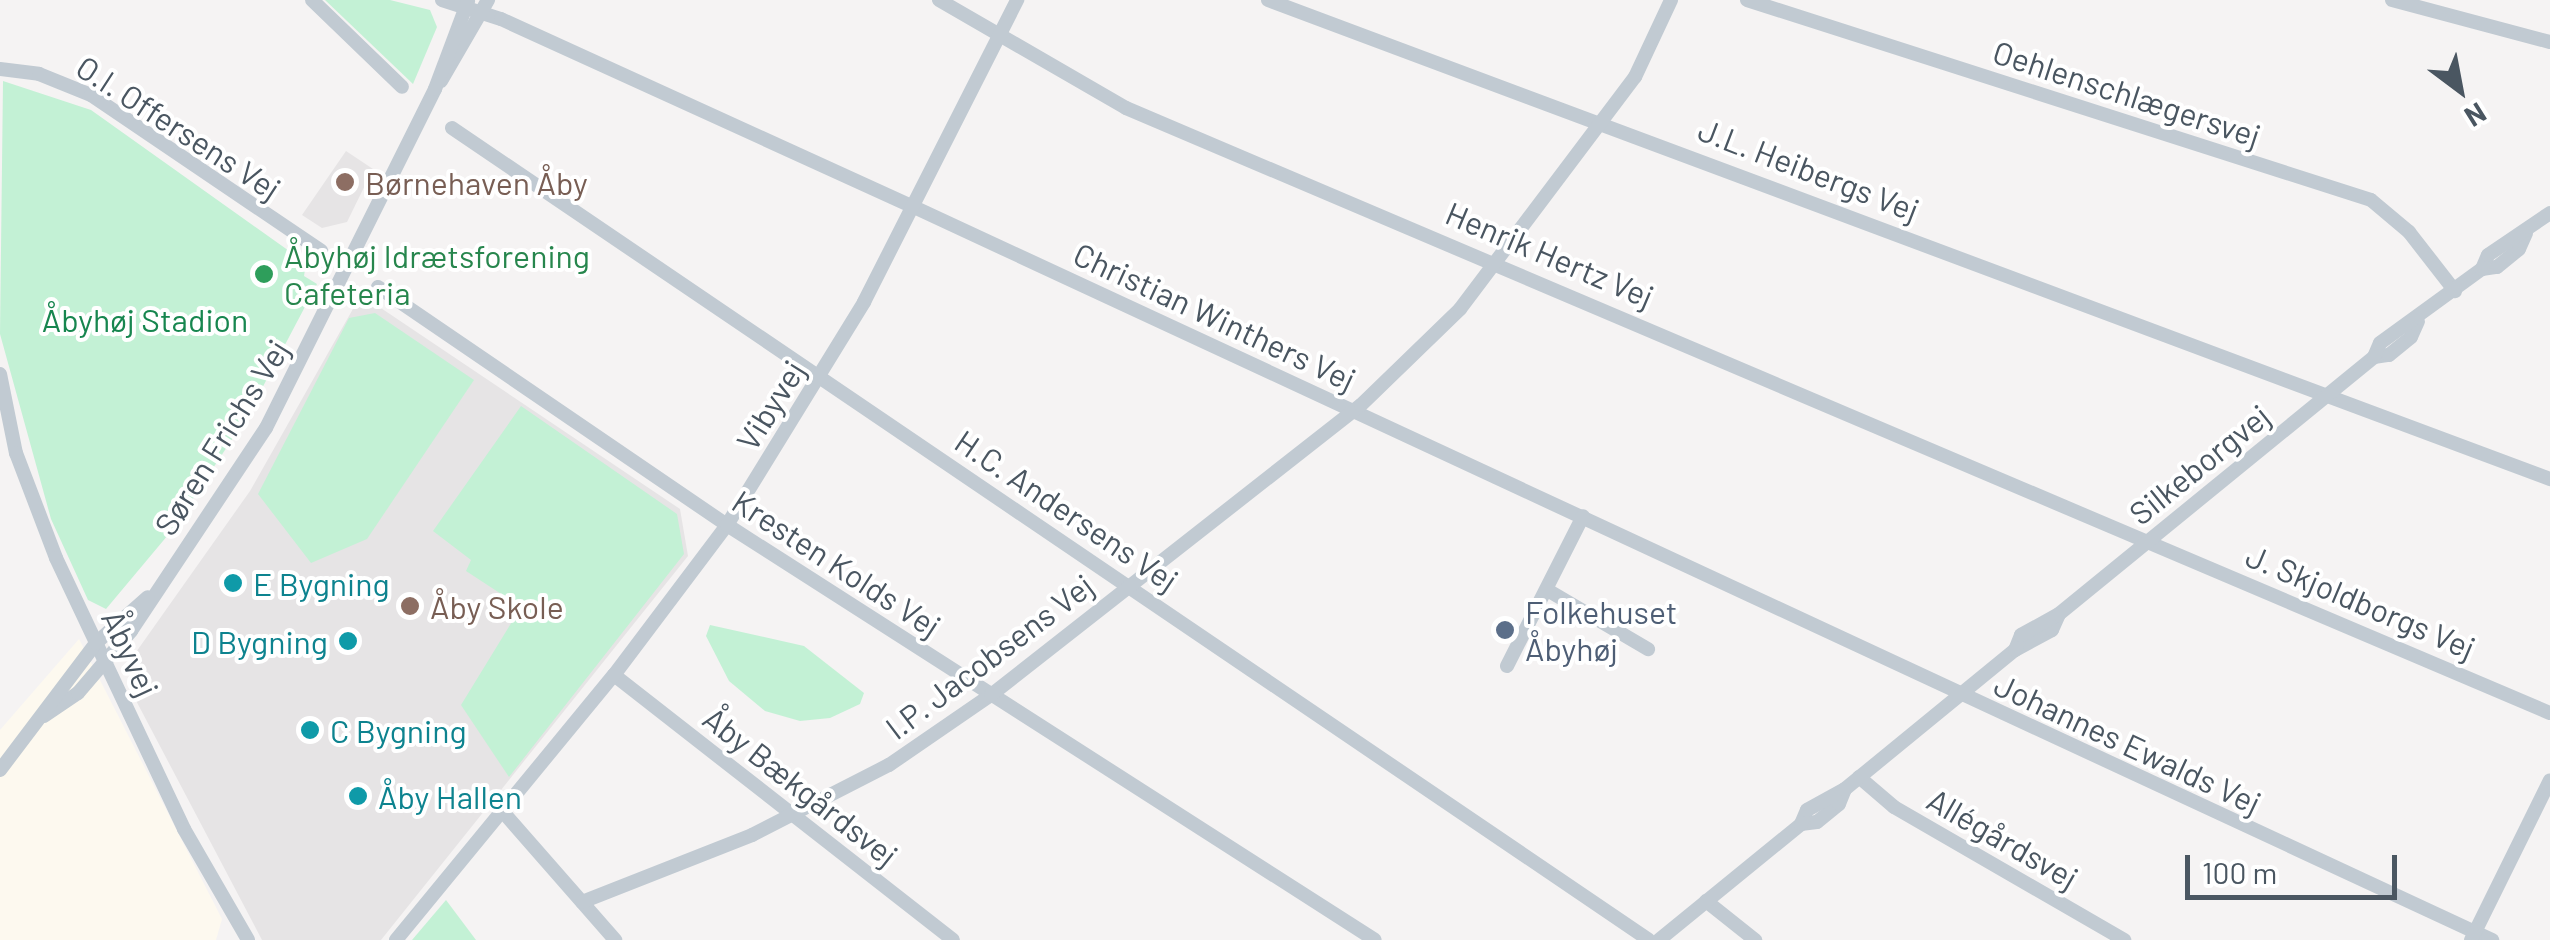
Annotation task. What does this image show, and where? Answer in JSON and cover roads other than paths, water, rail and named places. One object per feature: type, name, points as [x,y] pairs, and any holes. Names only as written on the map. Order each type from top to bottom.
[{"type":"street","points":[[312,0],[402,87]]},
{"type":"street","name":"Christian Winthers Vej","points":[[442,0],[486,6],[1928,674],[1959,696]]},
{"type":"street","name":"Henrik Hertz Vej","points":[[939,0],[1126,108],[1497,260],[2150,540]]},
{"type":"street","name":"Vibyvej","points":[[396,940],[504,813],[727,526],[820,376],[916,208],[1017,0]]},
{"type":"street","name":"J.L. Heibergs Vej","points":[[1268,0],[1604,121],[2550,478]]},
{"type":"street","name":"I.P. Jacobsens Vej","points":[[582,902],[794,815],[890,765],[991,694],[1354,410],[1424,347],[1497,260],[1635,77],[1671,0]]},
{"type":"street","name":"Oehlenschlægersvej","points":[[1747,0],[2370,200],[2409,232],[2454,291]]},
{"type":"street","points":[[2392,0],[2550,42]]},
{"type":"street","name":"Søren Frichs Vej","points":[[435,89],[467,3]]},
{"type":"street","name":"Søren Frichs Vej","points":[[44,716],[78,693],[105,661],[269,422],[435,89],[486,6]]},
{"type":"street","name":"O.I. Offersens Vej","points":[[0,69],[40,74],[90,95],[320,251]]},
{"type":"street","name":"H.C. Andersens Vej","points":[[452,128],[1649,940]]},
{"type":"street","name":"Silkeborgvej","points":[[1659,940],[1802,824],[1817,822],[1838,804],[1845,788],[2016,650],[2030,647],[2052,630],[2059,614],[2374,357],[2390,355],[2411,337],[2418,322],[2482,269],[2488,255],[2550,214]]},
{"type":"street","name":"Kresten Kolds Vej","points":[[378,286],[727,526],[1374,940]]},
{"type":"street","name":"Åbyvej","points":[[0,374],[16,452],[96,644],[184,829],[248,940]]},
{"type":"street","points":[[0,450],[16,452]]},
{"type":"street","points":[[1507,666],[1549,591],[1583,516]]},
{"type":"street","name":"J. Skjoldborgs Vej","points":[[2150,540],[2550,713]]},
{"type":"street","points":[[1549,591],[1648,648]]},
{"type":"street","name":"Søren Frichs Vej","points":[[0,770],[96,644],[153,594]]},
{"type":"street","name":"Åby Bækgårdsvej","points":[[614,675],[953,940]]},
{"type":"street","name":"Johannes Ewalds Vej","points":[[1959,696],[2473,936],[2492,940]]},
{"type":"street","name":"Allégårdsvej","points":[[1859,777],[1894,807],[2124,940]]},
{"type":"street","points":[[2473,936],[2550,780]]},
{"type":"street","points":[[504,813],[615,940]]},
{"type":"street","points":[[1706,901],[1756,940]]},
{"type":"place","name":"Børnehaven Åby","points":[[345,182]]},
{"type":"place","name":"Åbyhøj Idrætsforening Cafeteria","points":[[264,274]]},
{"type":"place","name":"E Bygning","points":[[233,583]]},
{"type":"place","name":"Åby Skole","points":[[410,606]]},
{"type":"place","name":"Folkehuset Åbyhøj","points":[[1505,630]]},
{"type":"place","name":"D Bygning","points":[[348,641]]},
{"type":"place","name":"C Bygning","points":[[310,730]]},
{"type":"place","name":"Åby Hallen","points":[[358,796]]},
{"type":"park label","name":"Åbyhøj Stadion","points":[[145,319]]}]
